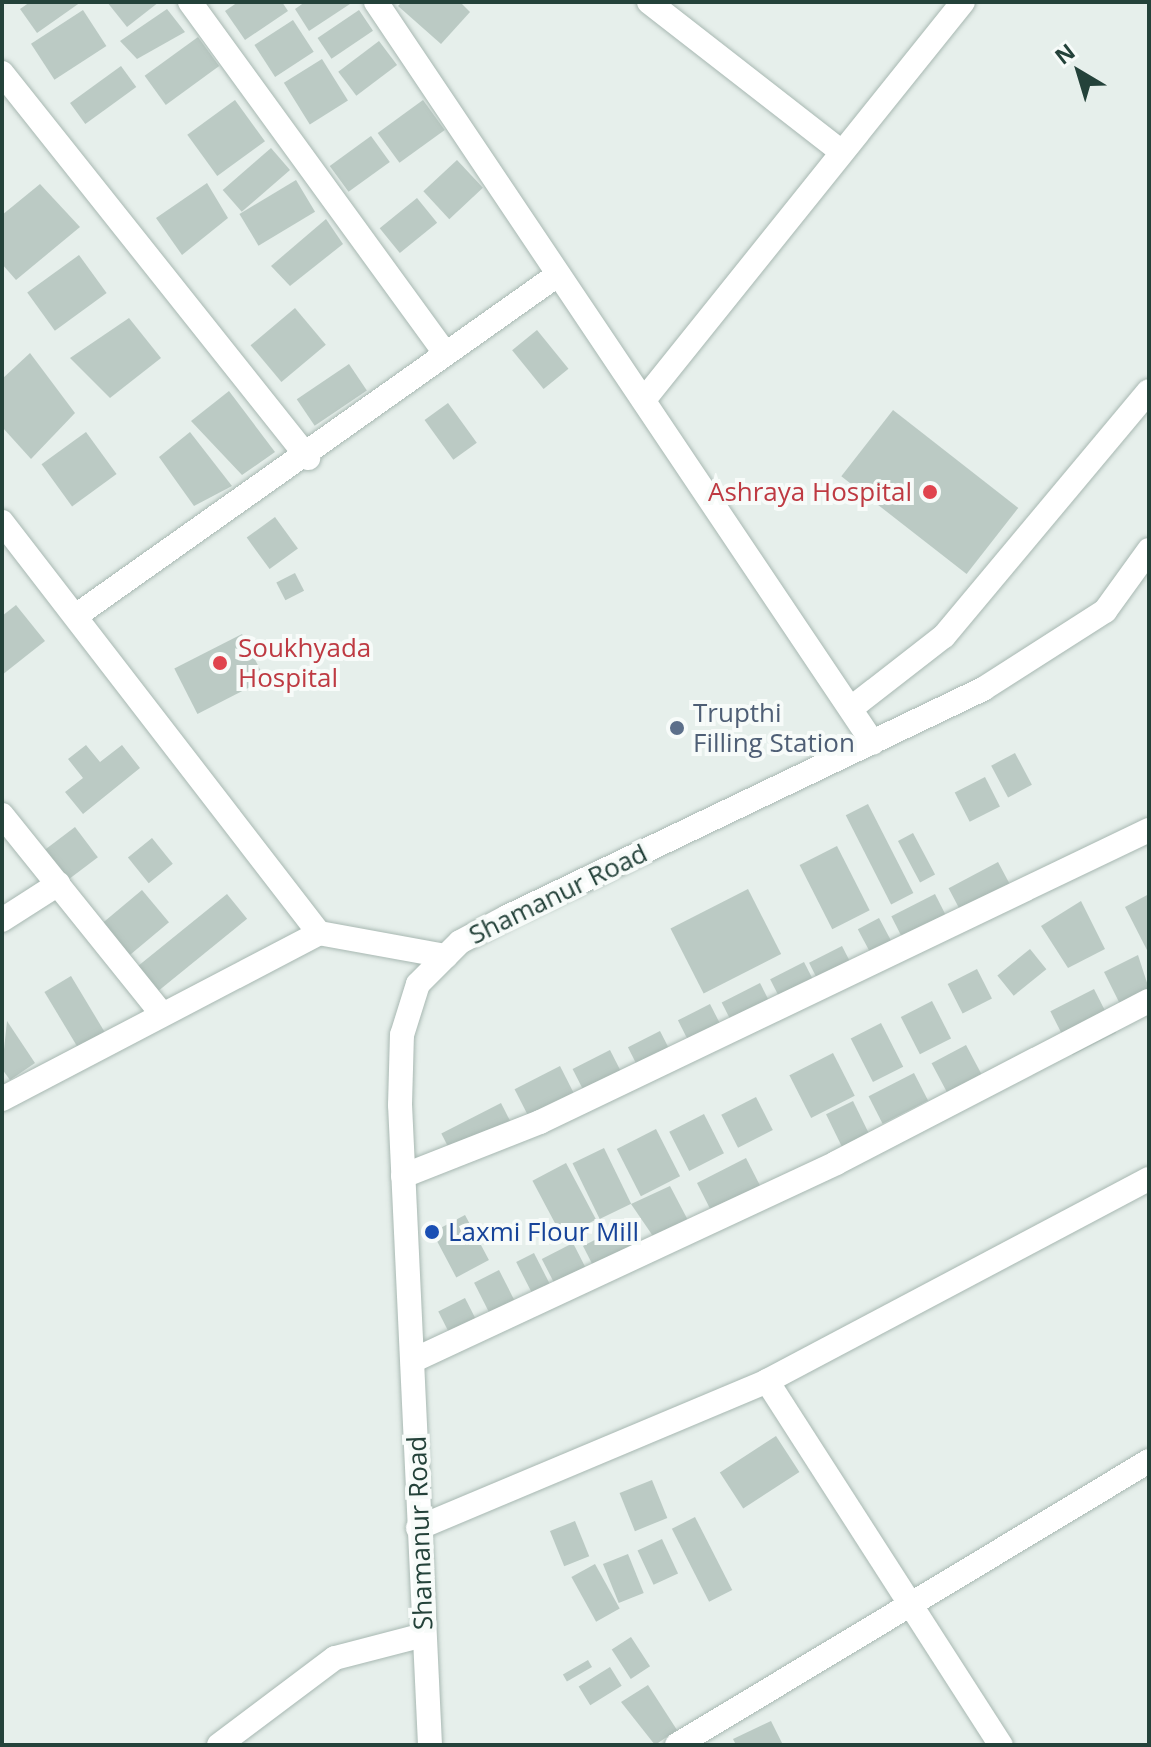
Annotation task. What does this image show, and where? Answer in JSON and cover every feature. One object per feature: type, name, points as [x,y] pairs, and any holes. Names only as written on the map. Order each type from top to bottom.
[{"type":"street","points":[[190,2],[444,352]]},
{"type":"street","points":[[376,2],[556,276],[647,396],[854,706],[873,743]]},
{"type":"street","points":[[649,2],[842,152]]},
{"type":"street","points":[[647,396],[963,2]]},
{"type":"street","points":[[2,73],[308,458]]},
{"type":"street","points":[[77,615],[308,458],[444,352],[556,276]]},
{"type":"street","points":[[854,706],[944,636],[1149,391]]},
{"type":"street","points":[[2,522],[77,615],[319,933]]},
{"type":"street","name":"Shamanur Road","points":[[432,1744],[418,1528],[414,1360],[403,1176],[402,1035],[418,984],[446,956],[507,917],[983,689],[1105,611],[1149,550]]},
{"type":"street","points":[[2,815],[161,1013]]},
{"type":"street","points":[[403,1176],[540,1122],[1149,830]]},
{"type":"street","points":[[2,920],[58,884]]},
{"type":"street","points":[[2,1099],[161,1013],[319,933],[446,956]]},
{"type":"street","points":[[414,1360],[836,1163],[1149,1001]]},
{"type":"street","points":[[418,1528],[767,1381],[1149,1179]]},
{"type":"street","points":[[767,1381],[998,1744]]},
{"type":"street","points":[[677,1745],[1149,1461]]},
{"type":"street","points":[[219,1745],[335,1658],[424,1635]]},
{"type":"building","points":[[30,2],[81,2],[37,33],[20,9]]},
{"type":"building","points":[[107,2],[159,2],[127,27]]},
{"type":"building","points":[[238,2],[282,2],[288,11],[245,40],[225,11]]},
{"type":"building","points":[[305,2],[353,2],[309,31],[295,9]]},
{"type":"building","points":[[402,2],[460,2],[470,12],[441,44],[398,6]]},
{"type":"building","points":[[167,9],[185,32],[137,59],[120,41]]},
{"type":"building","points":[[83,10],[106,46],[54,80],[31,44]]},
{"type":"building","points":[[359,10],[373,31],[332,59],[318,38]]},
{"type":"building","points":[[293,20],[314,52],[275,77],[254,45]]},
{"type":"building","points":[[198,37],[219,66],[166,105],[145,76]]},
{"type":"building","points":[[379,41],[397,65],[356,96],[338,72]]},
{"type":"building","points":[[322,59],[348,101],[310,124],[284,83]]},
{"type":"building","points":[[121,66],[136,87],[85,124],[70,103]]},
{"type":"building","points":[[235,100],[265,141],[217,176],[187,135]]},
{"type":"building","points":[[423,100],[445,130],[399,163],[378,133]]},
{"type":"building","points":[[371,136],[390,162],[349,192],[330,166]]},
{"type":"building","points":[[271,148],[290,170],[242,212],[223,190]]},
{"type":"building","points":[[457,160],[483,188],[449,219],[423,191]]},
{"type":"building","points":[[296,180],[315,212],[258,246],[239,214]]},
{"type":"building","points":[[207,183],[228,218],[182,255],[156,218]]},
{"type":"building","points":[[40,184],[80,227],[16,280],[2,264],[2,215]]},
{"type":"building","points":[[417,198],[437,223],[400,253],[380,228]]},
{"type":"building","points":[[326,219],[343,244],[290,286],[271,266]]},
{"type":"building","points":[[79,255],[107,293],[55,331],[27,293]]},
{"type":"building","points":[[295,308],[326,345],[281,382],[251,345]]},
{"type":"building","points":[[129,318],[161,358],[110,398],[70,358]]},
{"type":"building","points":[[537,330],[568,369],[544,389],[512,350]]},
{"type":"building","points":[[30,353],[75,413],[31,459],[2,427],[2,379]]},
{"type":"building","points":[[349,364],[367,391],[315,426],[297,399]]},
{"type":"building","points":[[229,391],[275,452],[242,475],[191,421]]},
{"type":"building","points":[[448,403],[477,443],[453,460],[425,420]]},
{"type":"building","name":"Ashraya Hospital","points":[[893,410],[1018,508],[967,574],[841,476]]},
{"type":"building","points":[[86,432],[117,474],[72,506],[42,464]]},
{"type":"building","points":[[190,432],[232,486],[194,506],[159,457]]},
{"type":"building","points":[[275,517],[298,549],[270,569],[247,538]]},
{"type":"building","points":[[295,573],[304,591],[285,600],[276,583]]},
{"type":"building","points":[[16,605],[45,641],[2,675],[2,616]]},
{"type":"building","points":[[242,634],[265,679],[197,714],[174,669]]},
{"type":"building","points":[[86,745],[100,762],[122,745],[140,768],[83,814],[65,792],[83,778],[68,759]]},
{"type":"building","points":[[1015,753],[1032,785],[1008,797],[991,766]]},
{"type":"building","points":[[985,777],[1000,806],[970,822],[955,792]]},
{"type":"building","points":[[868,804],[913,893],[891,904],[846,815]]},
{"type":"building","points":[[75,827],[98,857],[56,889],[33,859]]},
{"type":"building","points":[[913,833],[935,874],[920,882],[898,841]]},
{"type":"building","points":[[152,838],[173,864],[149,883],[128,858]]},
{"type":"building","points":[[837,846],[870,910],[832,929],[800,865]]},
{"type":"building","points":[[998,862],[1015,894],[965,920],[949,888]]},
{"type":"building","points":[[748,889],[781,954],[704,994],[670,928]]},
{"type":"building","points":[[142,890],[169,922],[122,962],[95,930]]},
{"type":"building","points":[[227,894],[247,919],[152,996],[132,971]]},
{"type":"building","points":[[935,894],[951,925],[907,947],[891,916]]},
{"type":"building","points":[[1149,894],[1149,954],[1125,907]]},
{"type":"building","points":[[1081,901],[1105,949],[1068,968],[1041,926]]},
{"type":"building","points":[[879,918],[897,952],[876,963],[858,929]]},
{"type":"building","points":[[842,946],[856,974],[823,990],[809,963]]},
{"type":"building","points":[[1030,949],[1046,969],[1014,996],[997,975]]},
{"type":"building","points":[[1138,955],[1149,989],[1120,1004],[1104,972]]},
{"type":"building","points":[[804,962],[818,989],[784,1006],[770,979]]},
{"type":"building","points":[[977,969],[992,998],[963,1013],[948,984]]},
{"type":"building","points":[[71,976],[105,1033],[78,1049],[44,992]]},
{"type":"building","points":[[760,983],[776,1014],[738,1034],[722,1003]]},
{"type":"building","points":[[1094,989],[1116,1033],[1073,1055],[1050,1011]]},
{"type":"building","points":[[932,1001],[951,1038],[920,1054],[901,1017]]},
{"type":"building","points":[[710,1004],[726,1036],[694,1052],[678,1020]]},
{"type":"building","points":[[7,1021],[35,1063],[10,1080],[2,1069]]},
{"type":"building","points":[[881,1023],[903,1067],[873,1082],[851,1038]]},
{"type":"building","points":[[660,1031],[674,1059],[642,1075],[628,1047]]},
{"type":"building","points":[[966,1045],[983,1077],[948,1095],[932,1063]]},
{"type":"building","points":[[610,1050],[626,1081],[588,1100],[573,1069]]},
{"type":"building","points":[[833,1053],[855,1096],[811,1118],[789,1075]]},
{"type":"building","points":[[560,1066],[576,1097],[530,1120],[515,1089]]},
{"type":"building","points":[[914,1073],[928,1101],[883,1124],[869,1096]]},
{"type":"building","points":[[756,1097],[773,1130],[738,1148],[721,1115]]},
{"type":"building","points":[[853,1101],[871,1138],[844,1151],[826,1114]]},
{"type":"building","points":[[501,1103],[518,1137],[459,1167],[441,1133]]},
{"type":"building","points":[[704,1114],[724,1153],[689,1171],[669,1132]]},
{"type":"building","points":[[656,1129],[680,1176],[641,1196],[617,1149]]},
{"type":"building","points":[[604,1148],[631,1204],[600,1219],[573,1163]]},
{"type":"building","points":[[746,1158],[764,1193],[715,1218],[697,1183]]},
{"type":"building","points":[[566,1163],[596,1220],[562,1237],[532,1181]]},
{"type":"building","points":[[670,1186],[691,1226],[657,1242],[631,1204]]},
{"type":"building","points":[[465,1215],[489,1260],[456,1277],[432,1232]]},
{"type":"building","points":[[624,1225],[639,1254],[598,1275],[583,1246]]},
{"type":"building","points":[[573,1243],[592,1280],[561,1296],[542,1259]]},
{"type":"building","points":[[534,1253],[555,1294],[537,1303],[516,1262]]},
{"type":"building","points":[[499,1270],[519,1309],[494,1322],[474,1283]]},
{"type":"building","points":[[465,1298],[486,1339],[459,1353],[438,1312]]},
{"type":"building","points":[[776,1436],[799,1472],[743,1509],[720,1472]]},
{"type":"building","points":[[652,1480],[667,1518],[635,1531],[620,1493]]},
{"type":"building","points":[[695,1517],[732,1590],[709,1602],[672,1529]]},
{"type":"building","points":[[575,1521],[589,1556],[564,1566],[550,1531]]},
{"type":"building","points":[[662,1539],[678,1573],[654,1585],[638,1550]]},
{"type":"building","points":[[628,1554],[644,1593],[619,1603],[603,1564]]},
{"type":"building","points":[[595,1564],[620,1609],[596,1622],[571,1577]]},
{"type":"building","points":[[631,1637],[650,1666],[631,1679],[612,1650]]},
{"type":"building","points":[[588,1660],[592,1667],[567,1681],[563,1674]]},
{"type":"building","points":[[610,1667],[622,1686],[590,1705],[579,1687]]},
{"type":"building","points":[[648,1685],[677,1730],[655,1745],[621,1702]]},
{"type":"building","points":[[771,1721],[783,1745],[736,1745],[733,1739]]},
{"type":"place","name":"Ashraya Hospital","points":[[930,492]]},
{"type":"place","name":"Soukhyada Hospital","points":[[220,663]]},
{"type":"place","name":"Trupthi Filling Station","points":[[677,728]]},
{"type":"place","name":"Laxmi Flour Mill","points":[[432,1232]]}]
